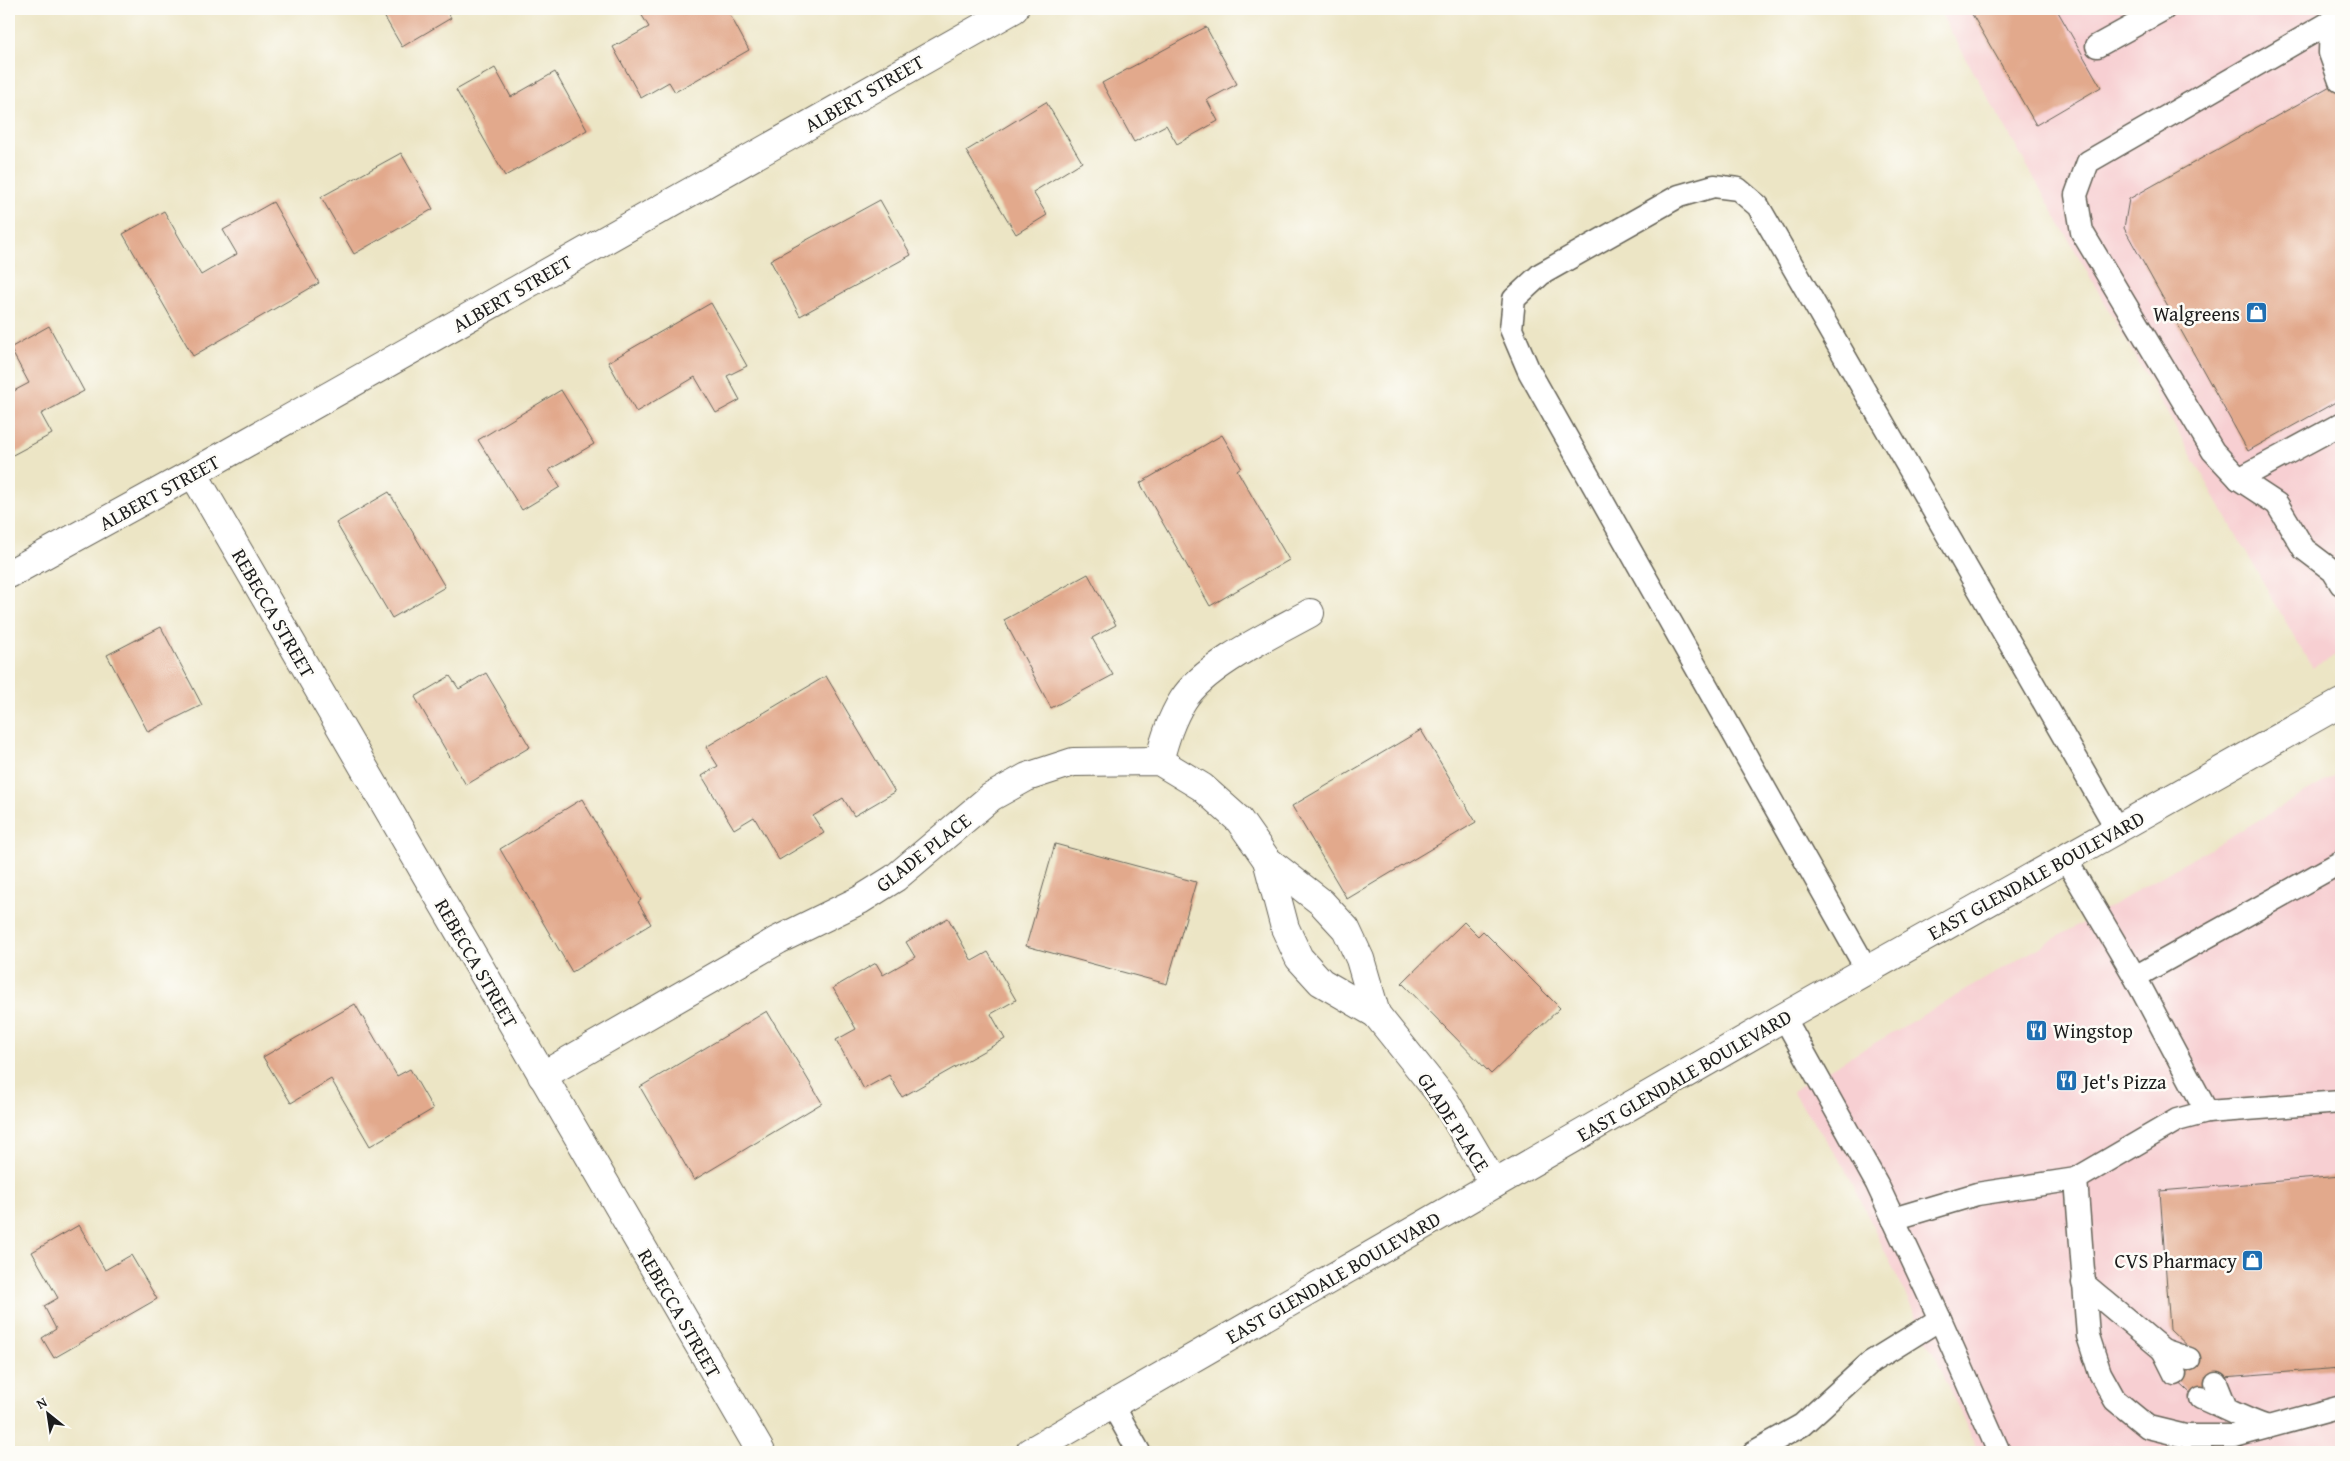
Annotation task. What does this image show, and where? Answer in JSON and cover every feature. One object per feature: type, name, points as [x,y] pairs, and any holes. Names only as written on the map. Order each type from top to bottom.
[{"type":"street","name":"ALBERT STREET","points":[[9,574],[193,474],[1014,9]]},
{"type":"street","name":"REBECCA STREET","points":[[193,474],[761,1452]]},
{"type":"street","points":[[1159,760],[1168,729],[1184,698],[1209,673],[1237,653],[1310,613]]},
{"type":"street","name":"EAST GLENDALE BOULEVARD","points":[[1030,1452],[1784,1016],[2341,703]]},
{"type":"street","name":"GLADE PLACE","points":[[542,1076],[778,940],[860,900],[896,878],[992,797],[1027,777],[1073,762],[1159,760],[1202,788],[1239,820],[1267,860],[1321,902],[1346,929],[1360,960],[1376,1014]]},
{"type":"street","name":"GLADE PLACE","points":[[1267,860],[1285,928],[1298,958],[1321,982],[1376,1014],[1444,1098],[1494,1184]]},
{"type":"lane","points":[[2097,46],[2164,9]]},
{"type":"lane","points":[[2336,19],[2330,52],[2340,81]]},
{"type":"lane","points":[[2336,19],[2088,162],[2076,196],[2082,232],[2212,451],[2239,479],[2277,504],[2304,549],[2339,574]]},
{"type":"lane","points":[[1867,970],[1529,371],[1511,329],[1514,300],[1541,274],[1679,196],[1714,186],[1738,189],[1758,206],[2117,829]]},
{"type":"lane","points":[[2239,479],[2341,424]]},
{"type":"lane","points":[[2065,858],[2135,976],[2207,1112]]},
{"type":"lane","points":[[2135,976],[2341,862]]},
{"type":"lane","points":[[1784,1016],[1877,1184],[1999,1452]]},
{"type":"lane","points":[[1893,1219],[1977,1194],[2076,1179],[2177,1120],[2207,1112],[2341,1102]]},
{"type":"lane","points":[[2076,1179],[2088,1336],[2100,1373],[2116,1400],[2148,1427],[2185,1436],[2235,1436],[2341,1407]]},
{"type":"lane","points":[[2083,1283],[2182,1367]]},
{"type":"lane","points":[[1754,1452],[1802,1425],[1871,1362],[1940,1319]]},
{"type":"lane","points":[[2209,1391],[2226,1408],[2244,1419],[2268,1427]]},
{"type":"lane","points":[[1112,1404],[1139,1452]]},
{"type":"shaded area","points":[[1938,9],[2341,9],[2341,652],[2312,668]]},
{"type":"shaded area","points":[[2341,772],[2341,1452],[1978,1452],[1935,1356],[1844,1166],[1792,1091]]},
{"type":"building","points":[[380,9],[446,9],[451,18],[402,47]]},
{"type":"building","points":[[638,9],[727,9],[749,50],[675,92],[669,82],[641,98],[613,47],[649,27]]},
{"type":"building","points":[[1969,9],[2059,9],[2057,10],[2101,87],[2036,125]]},
{"type":"building","points":[[1206,27],[1237,84],[1207,100],[1218,121],[1177,144],[1166,125],[1134,142],[1102,83]]},
{"type":"building","points":[[495,68],[511,97],[555,72],[587,130],[505,176],[456,90]]},
{"type":"building","name":"Walgreens","points":[[2341,80],[2341,399],[2248,451],[2124,228],[2129,199]]},
{"type":"building","points":[[1046,102],[1082,162],[1033,192],[1047,215],[1016,234],[966,151]]},
{"type":"building","points":[[401,153],[433,209],[354,254],[321,197]]},
{"type":"building","points":[[880,200],[911,255],[800,316],[770,260]]},
{"type":"building","points":[[273,202],[319,283],[193,356],[123,234],[164,211],[201,275],[237,254],[223,230]]},
{"type":"building","points":[[711,303],[747,366],[727,376],[740,400],[716,413],[695,377],[636,412],[608,362]]},
{"type":"building","points":[[49,326],[84,391],[41,414],[52,434],[9,457],[9,390],[10,393],[29,383],[10,348]]},
{"type":"building","points":[[561,390],[594,444],[549,470],[560,487],[522,510],[478,440]]},
{"type":"building","points":[[1222,435],[1241,467],[1237,470],[1289,560],[1210,606],[1140,483]]},
{"type":"building","points":[[389,492],[445,587],[392,618],[336,523]]},
{"type":"building","points":[[1088,574],[1116,625],[1092,638],[1113,675],[1051,708],[1004,620]]},
{"type":"building","points":[[161,627],[202,705],[148,732],[107,655]]},
{"type":"building","points":[[486,673],[530,747],[466,785],[415,697],[450,676],[459,689]]},
{"type":"building","points":[[826,676],[895,792],[854,816],[843,798],[813,816],[824,833],[779,860],[754,817],[734,829],[702,776],[718,766],[706,747]]},
{"type":"building","points":[[1421,730],[1476,822],[1347,899],[1292,806]]},
{"type":"building","points":[[582,799],[641,900],[638,902],[651,924],[572,972],[500,849]]},
{"type":"building","points":[[1055,844],[1196,882],[1167,984],[1026,946]]},
{"type":"building","points":[[948,918],[972,961],[988,952],[1016,1000],[991,1014],[1005,1039],[902,1097],[889,1075],[864,1089],[836,1040],[856,1029],[833,988],[876,963],[883,975],[915,957],[906,942]]},
{"type":"building","points":[[1464,922],[1478,936],[1483,931],[1560,1008],[1491,1074],[1402,983]]},
{"type":"building","points":[[355,1004],[397,1076],[410,1069],[433,1109],[370,1146],[331,1079],[291,1103],[263,1057]]},
{"type":"building","points":[[767,1011],[822,1103],[694,1180],[640,1087]]},
{"type":"building","name":"CVS Pharmacy","points":[[2341,1176],[2341,1368],[2223,1377],[2199,1401],[2173,1377],[2194,1352],[2170,1329],[2160,1191]]},
{"type":"building","points":[[79,1225],[105,1270],[131,1255],[157,1299],[54,1358],[42,1338],[56,1329],[44,1306],[58,1298],[32,1252]]},
{"type":"place","name":"Walgreens","points":[[2256,313]]},
{"type":"place","name":"Wingstop","points":[[2037,1030]]},
{"type":"place","name":"Jet's Pizza","points":[[2067,1081]]},
{"type":"place","name":"CVS Pharmacy","points":[[2253,1260]]}]
